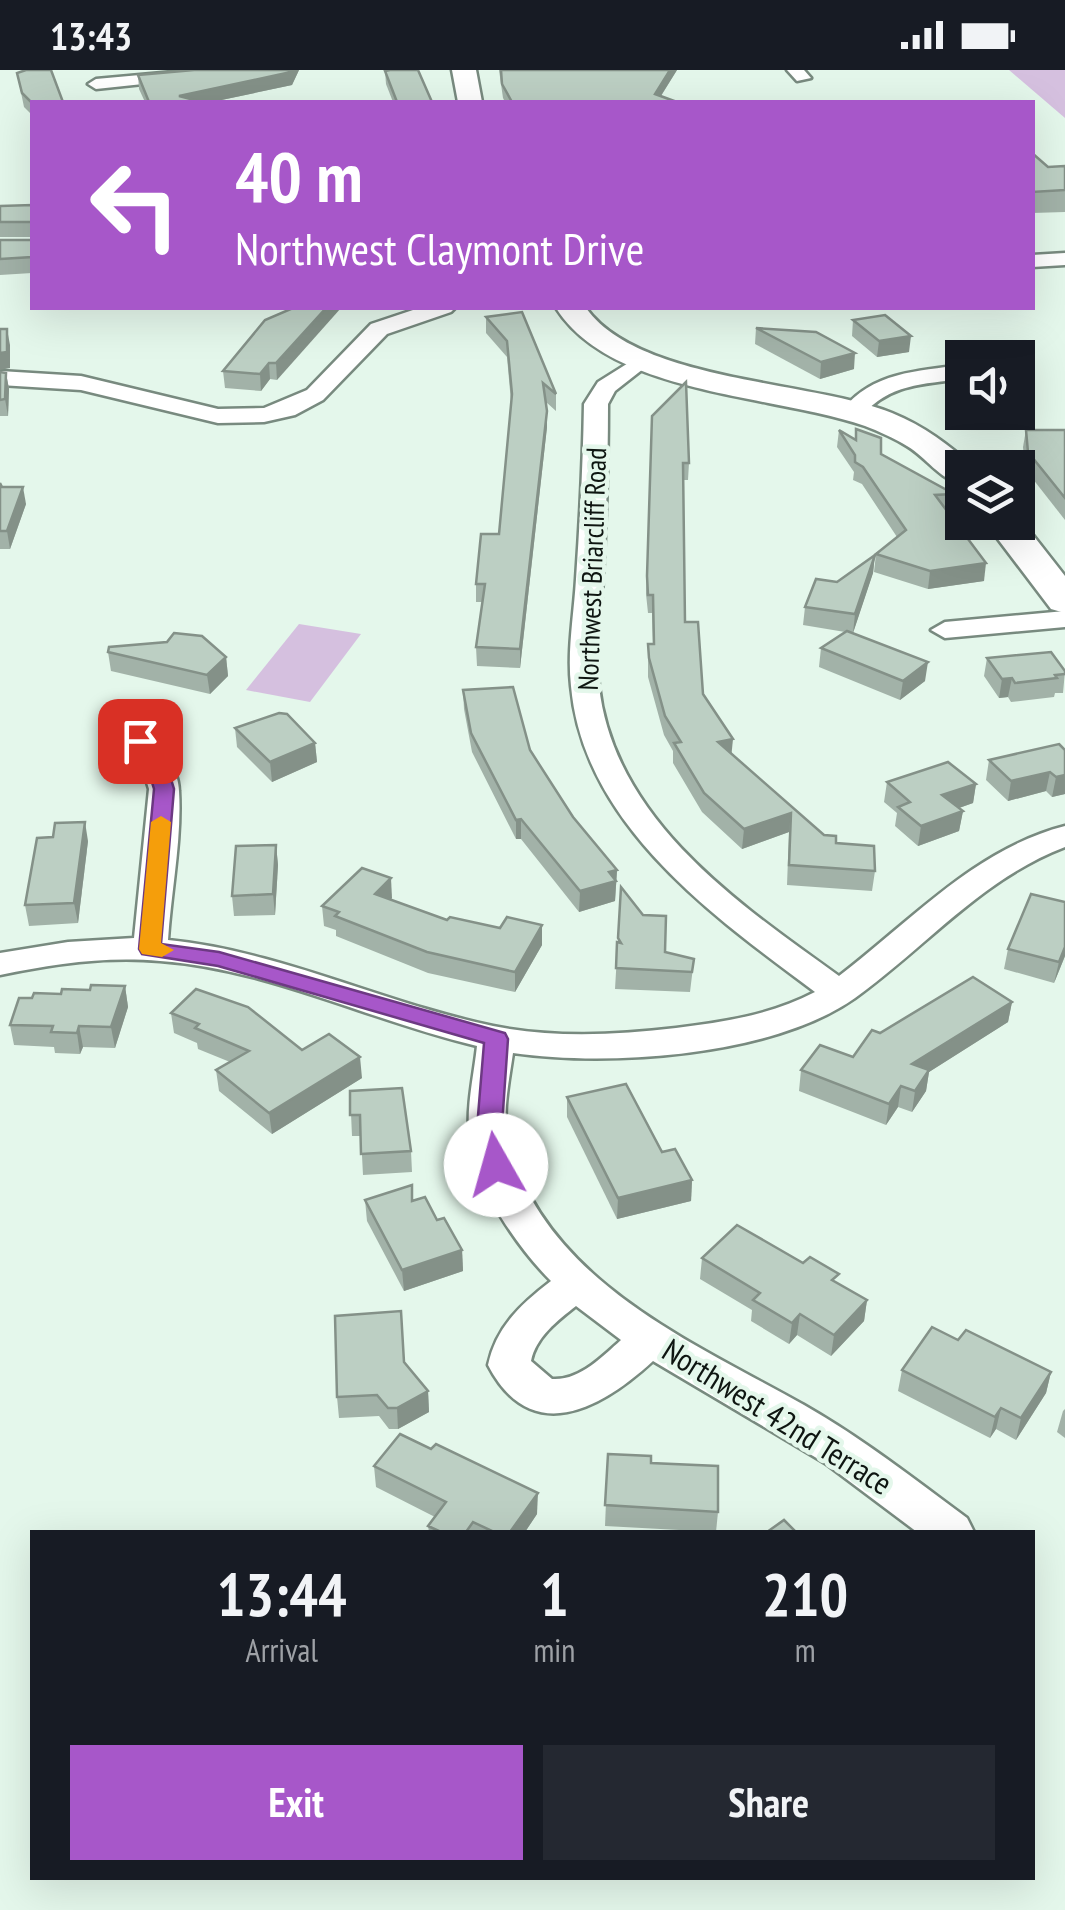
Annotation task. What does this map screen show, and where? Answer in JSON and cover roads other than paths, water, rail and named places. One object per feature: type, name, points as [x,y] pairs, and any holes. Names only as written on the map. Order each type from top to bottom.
[{"type":"main road","points":[[464,70],[470,100]]},
{"type":"main road","points":[[572,310],[608,346],[640,362],[854,411],[920,439],[945,460]]},
{"type":"main road","points":[[1017,540],[1065,601]]},
{"type":"street","points":[[94,77],[202,74]]},
{"type":"street","points":[[1035,261],[1065,259]]},
{"type":"street","points":[[0,378],[46,378],[107,388],[195,415],[238,417],[287,410],[316,396],[381,327],[428,310]]},
{"type":"street","name":"Northwest Briarcliff Road","points":[[640,362],[606,387],[596,404],[585,691],[598,744],[634,812],[669,855],[740,917],[840,993]]},
{"type":"street","points":[[854,411],[872,393],[890,385],[945,374]]},
{"type":"street","points":[[944,630],[1065,619]]},
{"type":"street","points":[[140,741],[156,763],[164,789],[150,949]]},
{"type":"street","points":[[0,964],[74,950],[150,949],[219,960],[496,1039],[574,1046],[686,1039],[789,1014],[840,993],[982,874],[1009,857],[1065,836]]},
{"type":"street","name":"Northwest 42nd Terrace","points":[[496,1039],[488,1140],[505,1190],[531,1236],[575,1284],[651,1338],[842,1450],[948,1530]]},
{"type":"street","name":"Northwest 42nd Terrace","points":[[575,1284],[537,1316],[511,1348],[509,1365],[521,1383],[538,1393],[562,1399],[588,1391],[651,1338]]}]
